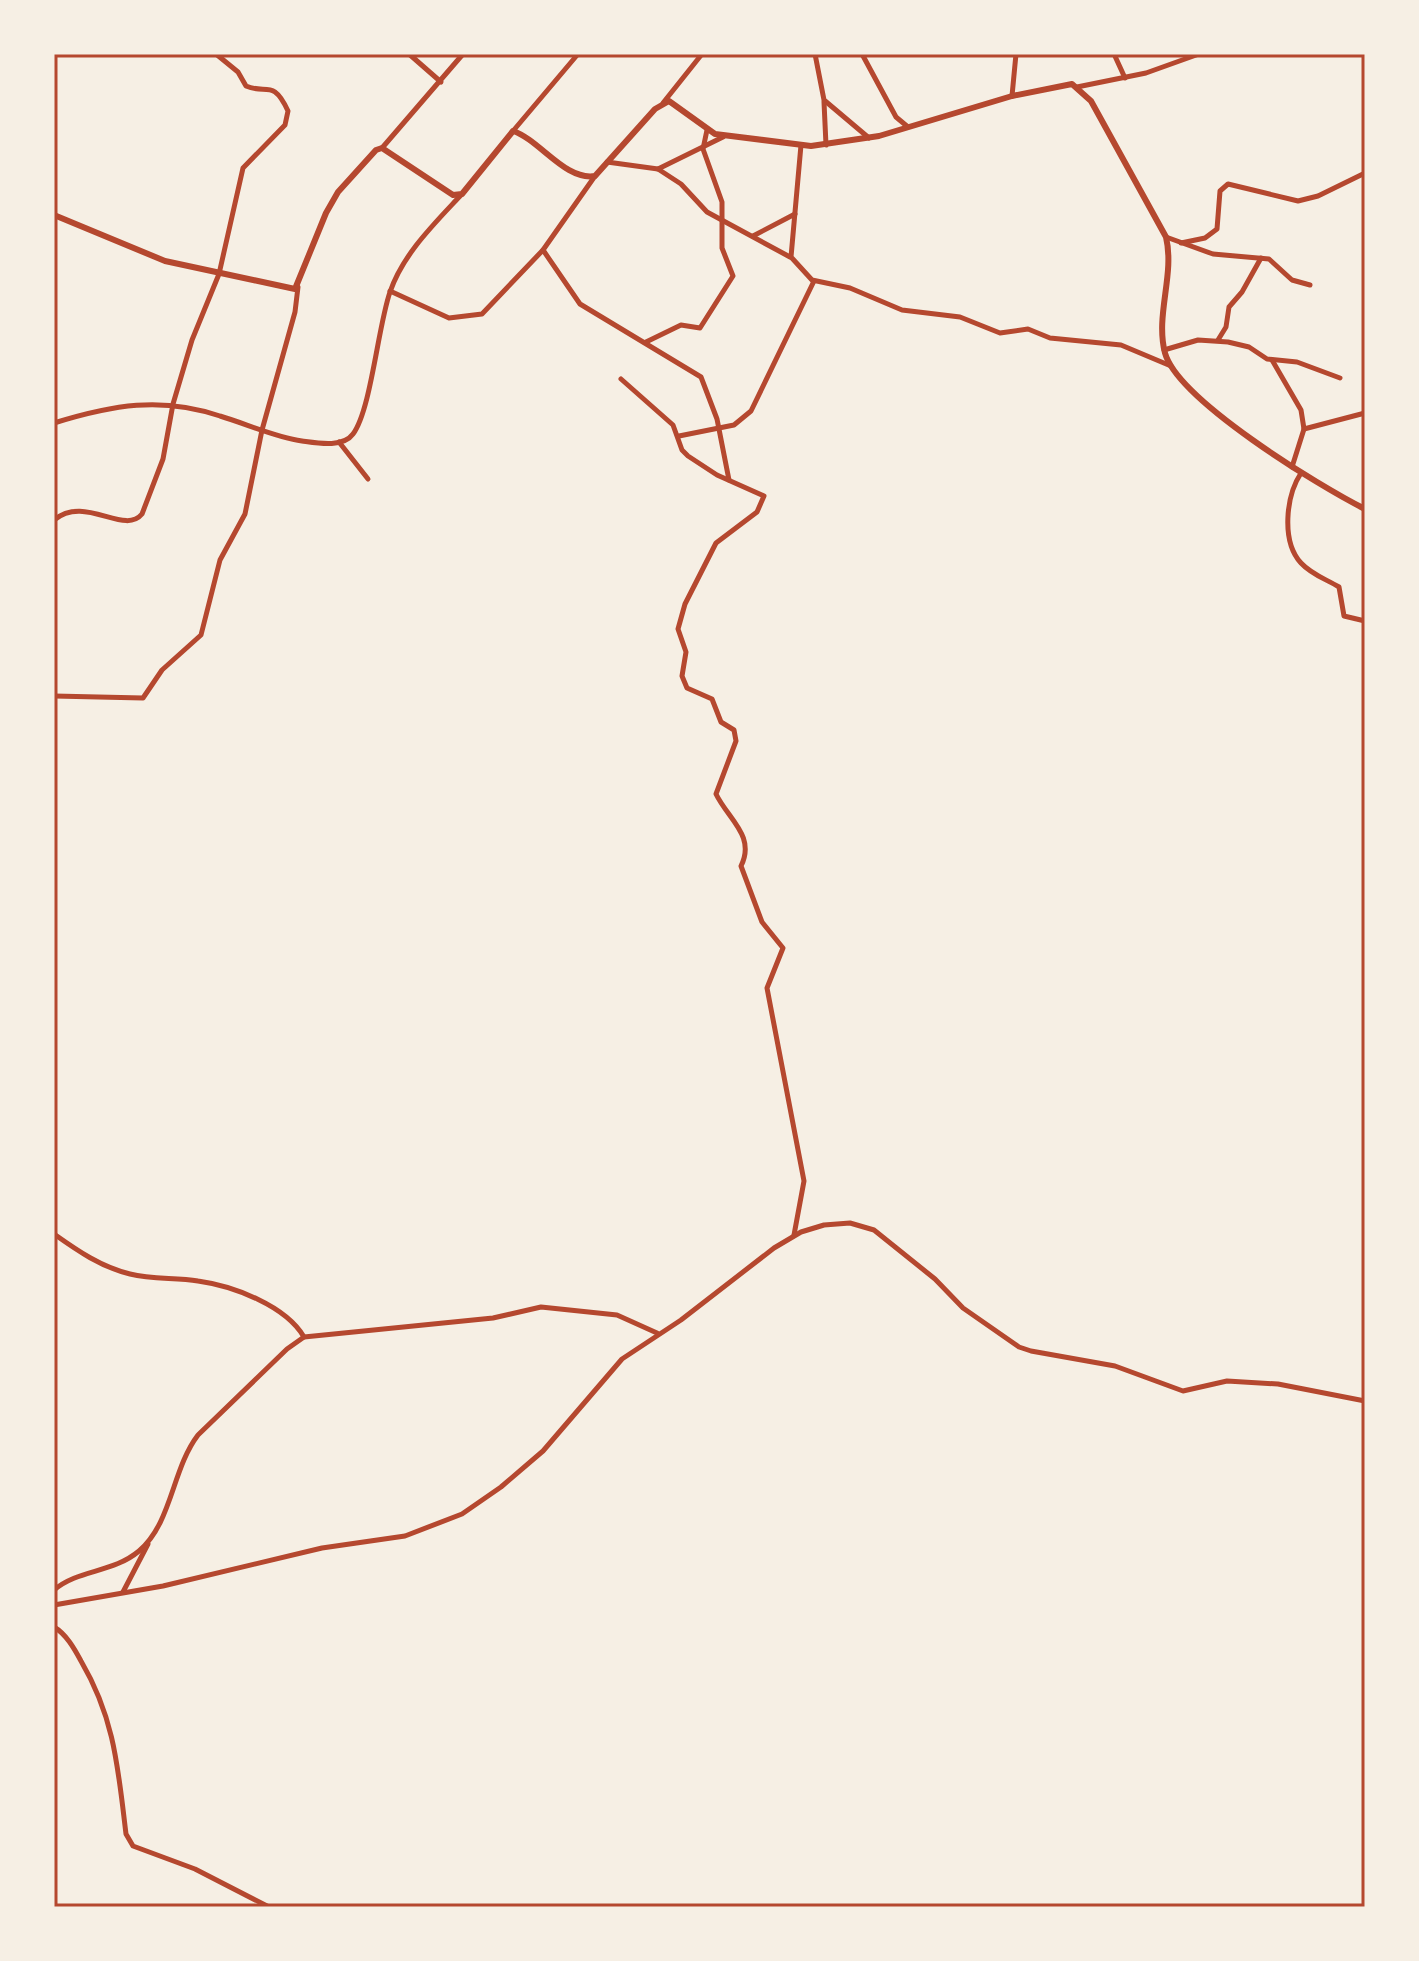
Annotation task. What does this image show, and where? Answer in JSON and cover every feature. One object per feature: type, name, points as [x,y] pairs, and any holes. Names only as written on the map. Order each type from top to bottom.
[{"type":"street","points":[[54,520],[78,510],[126,522],[139,519],[163,459],[173,404],[192,340],[219,274],[243,168],[285,125],[288,111],[267,87],[246,86],[238,72],[216,54]]},
{"type":"street","points":[[409,54],[442,82]]},
{"type":"street","points":[[54,696],[143,698],[162,670],[201,635],[220,560],[245,514],[262,430],[295,312],[298,287],[317,232],[338,192],[442,82],[463,54]]},
{"type":"street","points":[[54,421],[104,407],[138,402],[173,404],[289,439],[339,442],[352,435],[358,424],[390,291],[413,249],[578,54]]},
{"type":"street","points":[[390,291],[449,318],[482,314],[543,250],[595,176],[663,103],[702,54]]},
{"type":"street","points":[[815,54],[824,100],[826,145]]},
{"type":"street","points":[[862,54],[896,117],[908,127]]},
{"type":"street","points":[[1012,96],[1016,54]]},
{"type":"street","points":[[1114,54],[1125,78]]},
{"type":"street","points":[[663,103],[679,105],[707,130],[723,137],[826,145],[869,138],[1053,86],[1077,87],[1125,78],[1199,54]]},
{"type":"street","points":[[1077,87],[1091,101],[1166,237],[1164,350],[1171,366],[1192,392],[1292,467],[1365,509]]},
{"type":"street","points":[[824,100],[869,138]]},
{"type":"street","points":[[646,342],[678,326],[697,329],[707,324],[733,273],[723,254],[722,202],[703,144],[707,130]]},
{"type":"street","points":[[513,131],[578,175],[595,176]]},
{"type":"street","points":[[658,169],[703,144],[723,137]]},
{"type":"street","points":[[791,257],[801,145]]},
{"type":"street","points":[[382,148],[443,192],[462,194]]},
{"type":"street","points":[[607,162],[658,169],[681,184],[697,204],[721,221],[791,257],[800,272],[814,281],[850,288],[902,310],[960,317],[1000,333],[1028,329],[1050,338],[1121,345],[1171,366]]},
{"type":"street","points":[[1181,243],[1205,238],[1217,229],[1220,191],[1228,184],[1298,201],[1326,193],[1365,173]]},
{"type":"street","points":[[752,237],[795,214]]},
{"type":"street","points":[[54,215],[165,261],[286,289],[298,287]]},
{"type":"street","points":[[1166,237],[1213,254],[1273,261],[1292,280],[1310,285]]},
{"type":"street","points":[[543,250],[580,304],[701,377],[719,427],[729,480]]},
{"type":"street","points":[[1217,341],[1226,327],[1229,307],[1242,292],[1261,258]]},
{"type":"street","points":[[679,436],[734,425],[751,411],[814,281]]},
{"type":"street","points":[[1164,350],[1190,341],[1217,341],[1249,347],[1272,360],[1297,362],[1340,378]]},
{"type":"street","points":[[1272,360],[1297,402],[1304,429],[1292,467]]},
{"type":"street","points":[[621,379],[659,410],[679,436],[682,450],[688,456],[729,480],[758,490],[764,497],[757,512],[712,548],[685,604],[678,629],[686,652],[682,676],[687,688],[712,699],[721,722],[734,730],[736,741],[716,794],[739,826],[747,848],[741,866],[762,922],[783,948],[767,988],[804,1181],[793,1236]]},
{"type":"street","points":[[1304,429],[1365,413]]},
{"type":"street","points":[[339,442],[368,479]]},
{"type":"street","points":[[1301,473],[1289,501],[1295,556],[1313,573],[1339,587],[1344,616],[1365,621]]},
{"type":"street","points":[[54,1605],[122,1593],[296,1553],[405,1536],[462,1514],[501,1487],[543,1451],[622,1359],[793,1236],[824,1225],[867,1226],[935,1279],[963,1308],[1031,1351],[1115,1366],[1183,1391],[1227,1381],[1278,1384],[1365,1401]]},
{"type":"street","points":[[54,1234],[114,1270],[135,1276],[200,1281],[270,1305],[296,1322],[304,1337]]},
{"type":"street","points":[[122,1593],[149,1542],[192,1442],[287,1349],[304,1337],[493,1318],[541,1307],[617,1315],[657,1334]]},
{"type":"street","points":[[54,1590],[76,1576],[118,1564],[149,1542]]},
{"type":"street","points":[[54,1627],[71,1644],[111,1726],[126,1834],[133,1846],[195,1869],[269,1907]]}]
